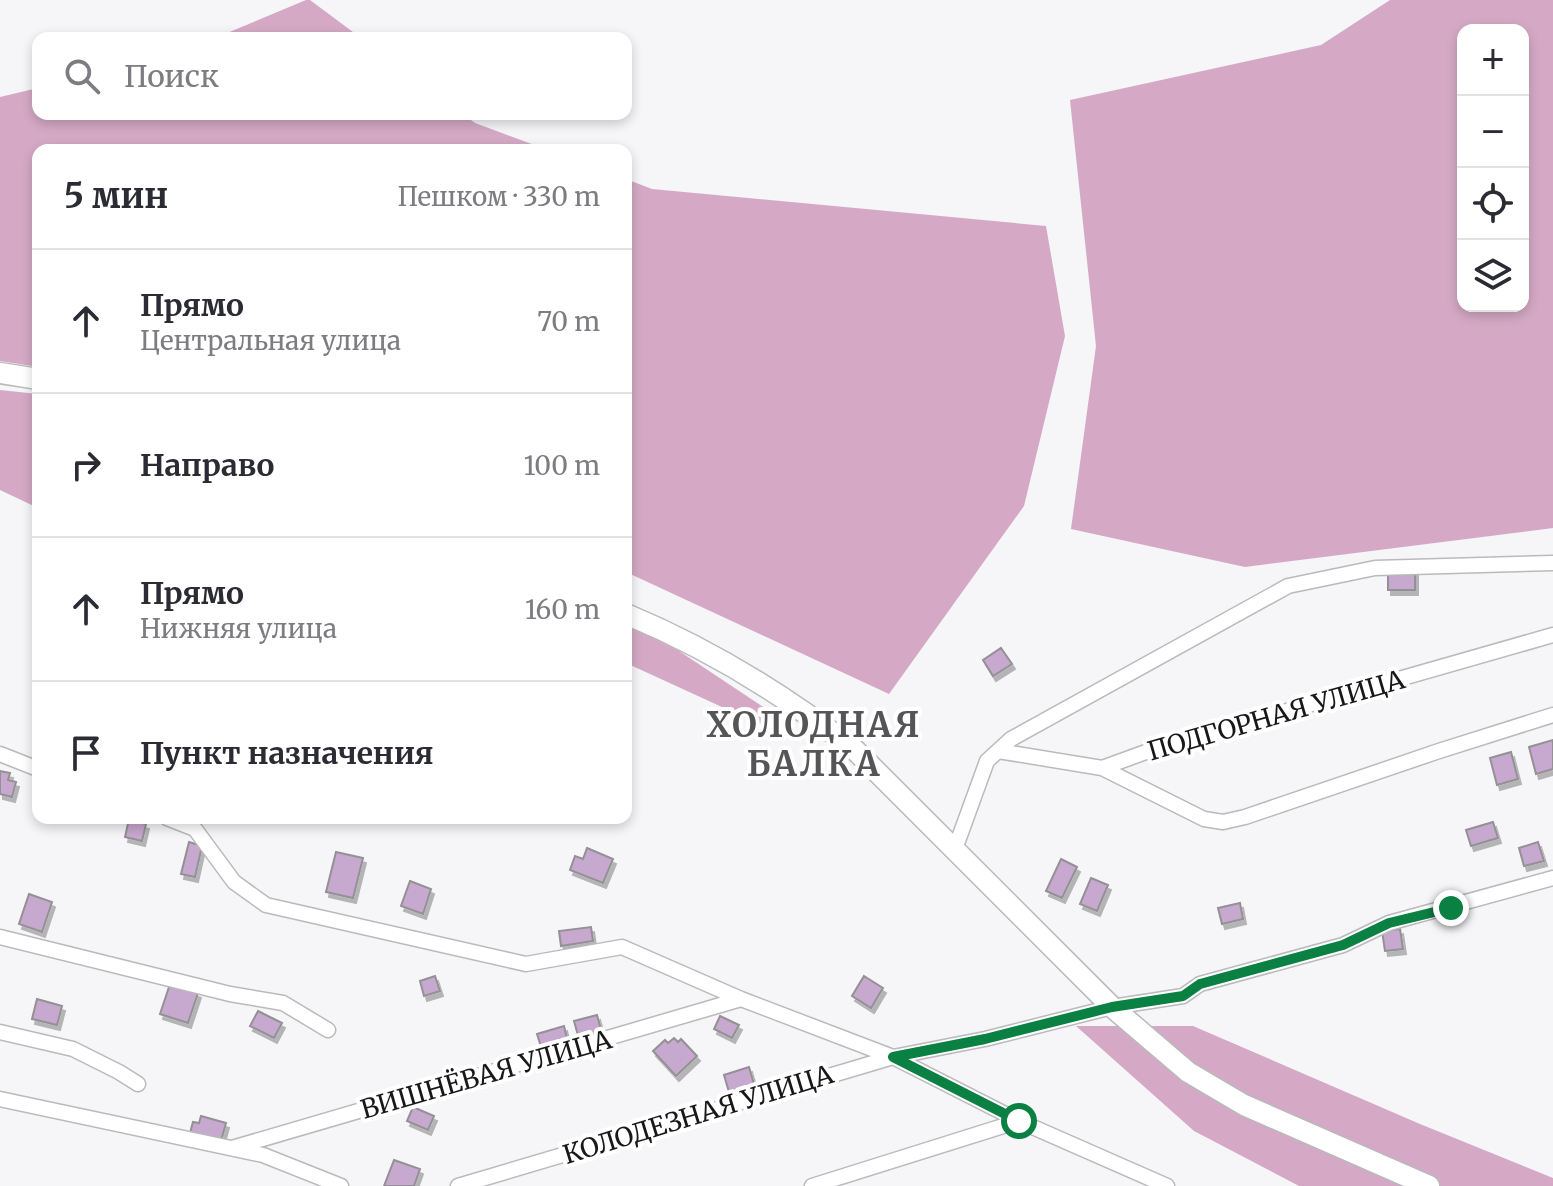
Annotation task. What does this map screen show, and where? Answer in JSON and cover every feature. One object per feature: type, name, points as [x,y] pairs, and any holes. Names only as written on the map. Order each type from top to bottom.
[{"type":"main road","points":[[0,373],[32,378]]},
{"type":"main road","points":[[632,616],[674,634],[745,672],[811,715],[854,749],[1112,1007],[1188,1072],[1244,1105],[1429,1186]]},
{"type":"street","points":[[955,849],[987,761],[1011,739],[1288,586],[1375,568],[1553,563]]},
{"type":"street","name":"ПОДГОРНАЯ УЛИЦА","points":[[998,751],[1102,768],[1154,749],[1553,635]]},
{"type":"street","points":[[1102,768],[1204,819],[1223,822],[1553,715]]},
{"type":"street","points":[[0,754],[32,767]]},
{"type":"street","points":[[182,824],[195,829],[234,882],[266,905],[526,964],[622,947],[741,999],[893,1057],[1019,1121],[1157,1185]]},
{"type":"street","name":"КОЛОДЕЗНАЯ УЛИЦА","points":[[458,1186],[893,1057],[985,1039],[1112,1007],[1183,996],[1200,984],[1343,945],[1389,923],[1553,878]]},
{"type":"street","points":[[0,937],[230,994],[283,1003],[328,1030]]},
{"type":"street","name":"ВИШНЁВАЯ УЛИЦА","points":[[232,1148],[741,999]]},
{"type":"street","points":[[0,1032],[73,1049],[138,1084]]},
{"type":"street","points":[[0,1099],[263,1155],[341,1186]]},
{"type":"street","points":[[812,1186],[1019,1121]]},
{"type":"shaded area","points":[[310,0],[353,32],[229,32]]},
{"type":"shaded area","points":[[1390,0],[1553,0],[1553,528],[1245,567],[1071,529],[1096,346],[1070,100],[1321,45]]},
{"type":"shaded area","points":[[32,89],[32,120],[471,120],[532,144],[32,144],[32,366],[0,361],[0,97]]},
{"type":"shaded area","points":[[632,181],[652,189],[1046,226],[1065,336],[1024,506],[889,694],[632,575]]},
{"type":"shaded area","points":[[0,390],[32,393],[32,505],[0,490]]},
{"type":"shaded area","points":[[632,625],[652,633],[795,728],[759,724],[632,666]]},
{"type":"shaded area","points":[[1076,1026],[1193,1026],[1553,1178],[1553,1186],[1299,1186],[1194,1131]]},
{"type":"building","points":[[1388,570],[1415,570],[1415,590],[1388,590]]},
{"type":"building","points":[[1001,648],[1012,664],[993,676],[983,660]]},
{"type":"building","points":[[1553,740],[1553,769],[1536,774],[1529,747]]},
{"type":"building","points":[[1511,752],[1518,779],[1497,785],[1490,758]]},
{"type":"building","points":[[0,771],[10,773],[8,780],[16,782],[12,797],[0,794]]},
{"type":"building","points":[[1493,822],[1498,838],[1471,846],[1466,830]]},
{"type":"building","points":[[128,824],[146,824],[142,841],[125,837]]},
{"type":"building","points":[[189,842],[202,846],[195,877],[181,874]]},
{"type":"building","points":[[1538,842],[1544,861],[1524,866],[1519,848]]},
{"type":"building","points":[[587,848],[613,859],[603,883],[570,870],[575,856],[583,859]]},
{"type":"building","points":[[336,852],[363,858],[353,898],[326,892]]},
{"type":"building","points":[[1061,859],[1077,867],[1062,898],[1046,891]]},
{"type":"building","points":[[1091,878],[1108,885],[1097,911],[1080,904]]},
{"type":"building","points":[[410,881],[431,889],[423,914],[401,906]]},
{"type":"building","points":[[29,894],[52,902],[42,932],[19,924]]},
{"type":"building","points":[[1240,903],[1243,919],[1222,924],[1218,908]]},
{"type":"building","points":[[591,927],[593,941],[561,946],[559,931]]},
{"type":"building","points":[[1400,929],[1403,949],[1385,951],[1382,931]]},
{"type":"building","points":[[435,976],[440,991],[424,996],[420,981]]},
{"type":"building","points":[[864,976],[883,988],[871,1008],[852,996]]},
{"type":"building","points":[[170,984],[198,993],[188,1023],[160,1014]]},
{"type":"building","points":[[37,999],[62,1006],[57,1025],[32,1019]]},
{"type":"building","points":[[258,1011],[282,1023],[274,1038],[250,1026]]},
{"type":"building","points":[[597,1015],[602,1033],[579,1039],[574,1021]]},
{"type":"building","points":[[720,1016],[739,1025],[732,1038],[714,1029]]},
{"type":"building","points":[[564,1026],[568,1042],[542,1050],[537,1034]]},
{"type":"building","points":[[674,1038],[678,1042],[681,1039],[697,1056],[676,1076],[653,1051],[665,1040],[668,1043]]},
{"type":"building","points":[[749,1067],[756,1091],[731,1099],[724,1075]]},
{"type":"building","points":[[413,1107],[434,1116],[428,1130],[407,1121]]},
{"type":"building","points":[[201,1116],[226,1123],[221,1141],[190,1133],[193,1122],[199,1123]]},
{"type":"building","points":[[394,1160],[420,1169],[414,1186],[384,1186]]},
{"type":"district","name":"ХОЛОДНАЯ БАЛКА","points":[[814,744]]},
{"type":"route","points":[[1019,1121],[893,1057],[985,1039],[1112,1007],[1183,996],[1200,984],[1343,945],[1389,923],[1451,908]]}]
